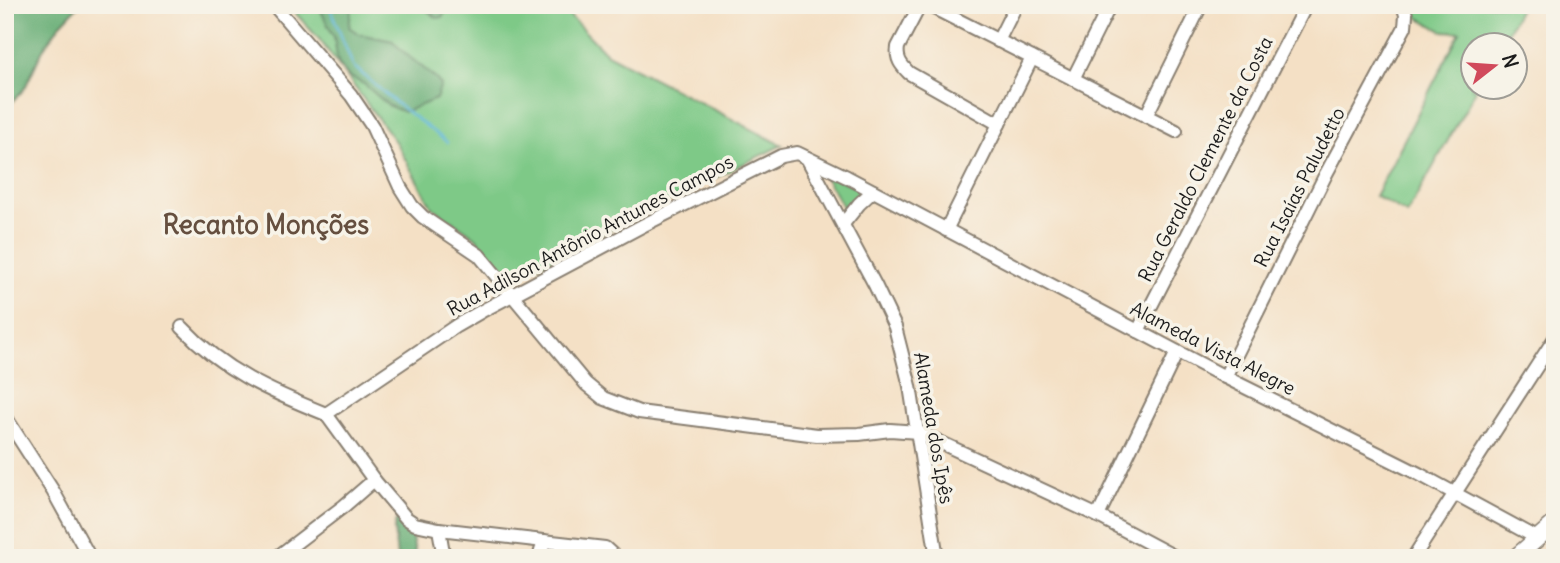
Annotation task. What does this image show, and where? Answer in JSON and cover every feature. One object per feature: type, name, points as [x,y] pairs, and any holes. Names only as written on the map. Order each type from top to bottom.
[{"type":"main road","points":[[1515,558],[1555,523]]},
{"type":"street","points":[[274,5],[351,95],[372,126],[400,187],[412,206],[423,217],[480,255],[586,384],[603,398],[639,412],[817,435],[890,430],[918,432],[1098,516],[1152,552],[1177,558]]},
{"type":"street","points":[[920,5],[898,47],[897,54],[901,65],[909,73],[999,124]]},
{"type":"street","points":[[928,5],[1176,131]]},
{"type":"street","points":[[998,41],[1016,5]]},
{"type":"street","points":[[1073,79],[1110,5]]},
{"type":"street","points":[[1146,116],[1201,5]]},
{"type":"street","name":"Rua Geraldo Clemente da Costa","points":[[1138,331],[1306,5]]},
{"type":"street","name":"Rua Isaías Paludetto","points":[[1225,377],[1326,174],[1405,27],[1404,10]]},
{"type":"street","points":[[946,230],[1032,58]]},
{"type":"street","name":"Rua Adilson Antônio Antunes Campos","points":[[326,414],[456,326],[512,294],[781,156],[797,153],[807,158]]},
{"type":"street","name":"Alameda Vista Alegre","points":[[807,158],[1537,538]]},
{"type":"street","name":"Alameda dos Ipês","points":[[807,158],[895,327],[910,386],[937,558]]},
{"type":"street","points":[[843,225],[873,191]]},
{"type":"street","points":[[182,327],[202,349],[230,369],[270,391],[326,414],[373,480],[415,524],[606,548],[616,557]]},
{"type":"street","points":[[1413,558],[1555,338]]},
{"type":"street","points":[[1098,516],[1177,352]]},
{"type":"street","points":[[8,421],[53,491],[90,558]]},
{"type":"street","points":[[276,558],[373,480]]},
{"type":"street","points":[[439,529],[444,558]]},
{"type":"street","points":[[539,558],[544,541]]},
{"type":"green space","points":[[5,5],[79,5],[60,25],[42,51],[25,88],[5,110]]},
{"type":"green space","points":[[288,5],[559,5],[607,54],[782,145],[517,276],[509,275],[475,237],[432,207],[396,143],[319,39]]},
{"type":"green space","points":[[318,5],[352,5],[349,27],[359,34],[393,41],[441,85],[436,99],[404,112],[389,106],[364,84],[348,76],[338,63],[334,37]]},
{"type":"green space","points":[[420,5],[450,5],[442,17],[437,18]]},
{"type":"green space","points":[[1409,5],[1522,5],[1507,32],[1442,31],[1416,16]]},
{"type":"green space","points":[[1458,36],[1458,102],[1469,102],[1407,214],[1375,196]]},
{"type":"green space","points":[[825,173],[862,190],[846,212],[825,177]]},
{"type":"green space","points":[[400,519],[410,531],[416,558],[397,558],[394,529],[396,521]]},
{"type":"waterway","points":[[329,5],[353,66],[447,142]]},
{"type":"district","name":"Recanto Monções","points":[[266,224]]}]
